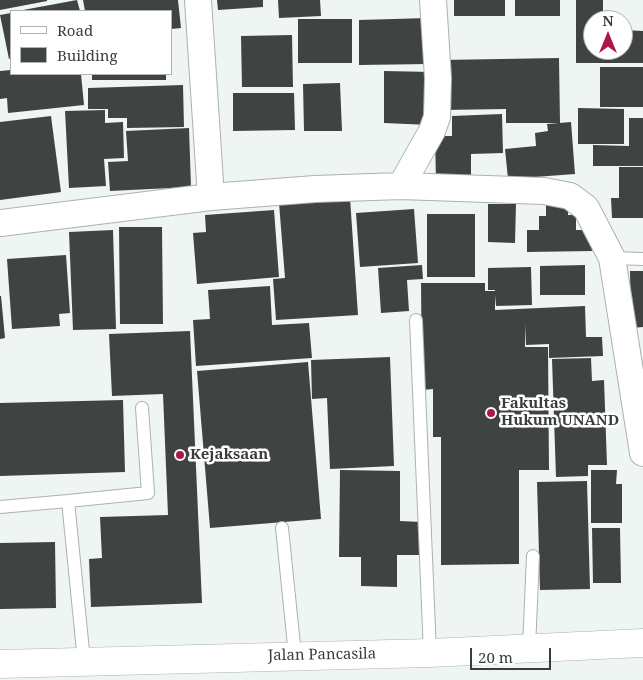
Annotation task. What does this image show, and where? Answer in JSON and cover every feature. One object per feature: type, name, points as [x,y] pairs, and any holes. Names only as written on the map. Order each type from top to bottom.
[{"type":"street","points":[[198,0],[212,197]]},
{"type":"street","points":[[401,186],[432,131],[437,117],[438,78],[433,0]]},
{"type":"street","points":[[0,223],[212,197],[315,189],[401,186],[544,192],[570,196],[586,208],[612,258],[643,453]]},
{"type":"street","name":"Jalan Pancasila","points":[[0,664],[430,653],[643,643]]},
{"type":"lane","points":[[612,258],[643,259]]},
{"type":"lane","points":[[416,320],[430,653]]},
{"type":"lane","points":[[0,507],[148,493],[142,408]]},
{"type":"lane","points":[[68,501],[84,661]]},
{"type":"lane","points":[[282,528],[295,655]]},
{"type":"lane","points":[[529,648],[533,556]]},
{"type":"lane","points":[[0,664],[1,680]]},
{"type":"building","points":[[0,0],[47,0],[47,1],[0,10]]},
{"type":"building","points":[[77,0],[80,10],[23,10]]},
{"type":"building","points":[[83,0],[178,0],[181,28],[172,29],[172,10],[85,10]]},
{"type":"building","points":[[217,0],[263,0],[263,7],[218,10]]},
{"type":"building","points":[[278,0],[320,0],[321,16],[279,18]]},
{"type":"building","points":[[454,0],[505,0],[505,16],[454,16]]},
{"type":"building","points":[[515,0],[560,0],[560,16],[515,16]]},
{"type":"building","points":[[576,0],[603,0],[603,10],[583,10],[583,60],[633,60],[633,30],[643,31],[643,63],[576,63]]},
{"type":"building","points":[[10,13],[9,59],[0,15]]},
{"type":"building","points":[[428,18],[429,64],[359,65],[359,20]]},
{"type":"building","points":[[298,19],[352,19],[352,63],[298,63]]},
{"type":"building","points":[[292,35],[293,87],[242,87],[241,36]]},
{"type":"building","points":[[559,58],[560,123],[506,123],[506,109],[443,110],[442,60]]},
{"type":"building","points":[[600,67],[643,67],[643,107],[600,107]]},
{"type":"building","points":[[10,70],[10,75],[81,75],[84,105],[8,113],[7,98],[0,99],[0,71]]},
{"type":"building","points":[[384,71],[432,72],[430,125],[384,123]]},
{"type":"building","points":[[92,75],[166,75],[166,80],[92,80]]},
{"type":"building","points":[[340,83],[342,131],[304,131],[303,84]]},
{"type":"building","points":[[183,85],[184,127],[127,128],[127,118],[108,118],[108,109],[88,109],[88,88]]},
{"type":"building","points":[[233,93],[294,93],[295,130],[233,131]]},
{"type":"building","points":[[578,108],[624,109],[624,144],[578,144]]},
{"type":"building","points":[[105,110],[105,123],[123,122],[124,158],[104,159],[106,186],[69,188],[65,111]]},
{"type":"building","points":[[502,114],[503,153],[471,154],[471,180],[436,181],[435,136],[452,136],[452,116]]},
{"type":"building","points":[[51,116],[61,192],[0,200],[0,122]]},
{"type":"building","points":[[629,118],[643,118],[643,166],[593,166],[593,145],[629,146]]},
{"type":"building","points":[[571,122],[575,174],[508,179],[505,149],[536,146],[535,133],[548,131],[547,124]]},
{"type":"building","points":[[189,128],[191,187],[110,191],[108,162],[128,161],[126,131]]},
{"type":"building","points":[[619,167],[643,167],[643,218],[612,218],[611,198],[619,198]]},
{"type":"building","points":[[350,198],[358,315],[276,320],[273,279],[285,278],[279,203]]},
{"type":"building","points":[[546,202],[568,202],[568,215],[576,215],[576,230],[591,230],[592,251],[527,252],[527,230],[539,230],[539,216],[546,216]]},
{"type":"building","points":[[488,204],[516,204],[515,243],[488,242]]},
{"type":"building","points":[[414,209],[418,263],[360,267],[356,213]]},
{"type":"building","points":[[274,210],[279,277],[197,284],[193,233],[206,232],[205,215]]},
{"type":"building","points":[[427,214],[475,214],[475,277],[427,277]]},
{"type":"building","points":[[119,227],[162,227],[163,324],[120,324]]},
{"type":"building","points":[[113,230],[116,329],[73,330],[69,232]]},
{"type":"building","points":[[66,255],[70,313],[59,314],[60,326],[12,329],[7,259]]},
{"type":"building","points":[[422,265],[423,279],[407,280],[409,311],[381,313],[378,268]]},
{"type":"building","points":[[585,265],[585,295],[540,295],[540,266]]},
{"type":"building","name":"Fakultas Hukum UNAND","points":[[531,267],[532,305],[496,306],[495,295],[495,310],[585,306],[586,337],[602,337],[603,356],[549,358],[549,344],[526,345],[525,324],[525,347],[548,347],[549,470],[519,470],[519,564],[441,565],[441,437],[433,437],[433,389],[422,390],[421,283],[485,283],[485,291],[495,291],[488,290],[488,268]]},
{"type":"building","points":[[630,271],[643,271],[643,327],[631,328]]},
{"type":"building","points":[[270,286],[272,325],[309,323],[312,358],[196,366],[193,320],[210,319],[208,290]]},
{"type":"building","points":[[0,296],[5,338],[0,339]]},
{"type":"building","name":"Kejaksaan","points":[[190,331],[202,603],[91,607],[89,559],[102,558],[100,517],[168,515],[163,394],[112,396],[109,334]]},
{"type":"building","points":[[390,357],[394,466],[330,469],[327,398],[312,399],[311,360]]},
{"type":"building","points":[[591,358],[592,381],[604,380],[607,465],[588,465],[588,476],[556,477],[552,359]]},
{"type":"building","points":[[308,362],[321,519],[210,528],[197,371]]},
{"type":"building","points":[[123,400],[125,472],[0,476],[0,403]]},
{"type":"building","points":[[340,470],[400,471],[400,521],[422,522],[421,555],[397,555],[397,587],[361,586],[361,557],[339,557]]},
{"type":"building","points":[[591,470],[617,470],[616,484],[622,484],[622,523],[591,523]]},
{"type":"building","points":[[587,481],[590,589],[540,590],[537,482]]},
{"type":"building","points":[[592,528],[620,528],[621,583],[593,583]]},
{"type":"building","points":[[55,542],[56,608],[0,609],[0,543]]},
{"type":"place","name":"Fakultas Hukum UNAND","points":[[491,413]]},
{"type":"place","name":"Kejaksaan","points":[[180,455]]}]
